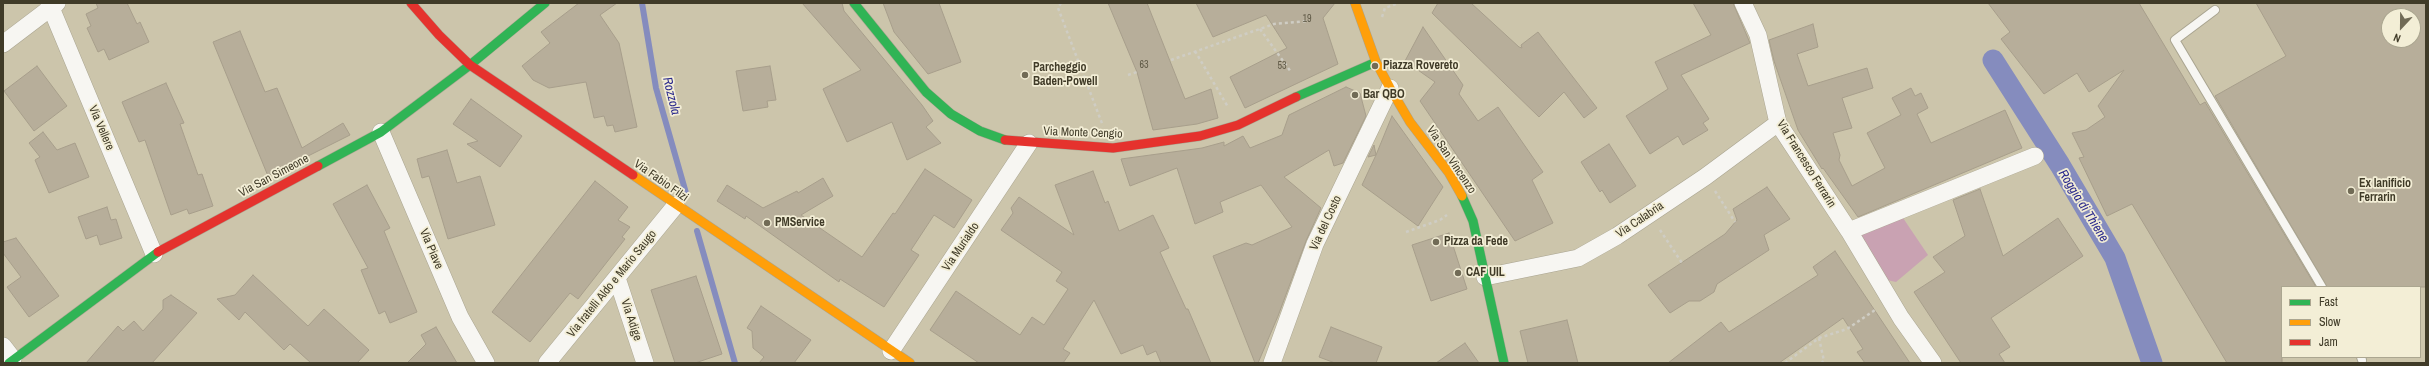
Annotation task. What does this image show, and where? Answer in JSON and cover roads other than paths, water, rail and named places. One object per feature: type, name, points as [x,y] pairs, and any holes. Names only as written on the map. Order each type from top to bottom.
[{"type":"street","name":"Via Fabio Filzi","points":[[411,3],[438,35],[470,65],[910,363]]},
{"type":"street","name":"Via San Simeone","points":[[8,356],[154,254],[381,132],[470,65],[545,3]]},
{"type":"street","name":"Via Monte Cengio","points":[[854,3],[926,92],[951,114],[980,131],[1002,139],[1030,143],[1113,148],[1200,136],[1238,125],[1341,76],[1376,62]]},
{"type":"street","name":"Via San Vincenzo","points":[[1355,3],[1376,62],[1390,88],[1410,122],[1449,173],[1465,201],[1473,221],[1504,363]]},
{"type":"street","name":"Via Francesco Ferrarin","points":[[1743,3],[1758,35],[1778,123],[1849,231],[1890,300],[1933,363]]},
{"type":"street","points":[[3,44],[52,5]]},
{"type":"street","name":"Via Vellere","points":[[52,5],[154,254]]},
{"type":"street","name":"Via del Costo","points":[[1272,363],[1315,244],[1390,88]]},
{"type":"street","name":"Via Calabria","points":[[1485,277],[1578,258],[1617,236],[1705,177],[1778,123]]},
{"type":"street","name":"Via Piave","points":[[381,132],[460,317],[486,363]]},
{"type":"street","name":"Via Murialdo","points":[[891,351],[1030,143]]},
{"type":"street","points":[[1849,231],[2036,156]]},
{"type":"street","name":"Via fratelli Aldo e Mario Saugo","points":[[547,363],[676,205]]},
{"type":"street","name":"Via Adige","points":[[617,278],[645,363]]},
{"type":"lane","points":[[2215,10],[2175,40],[2321,286]]},
{"type":"waterway","name":"Rozzola","points":[[642,3],[656,88],[686,193]]},
{"type":"waterway","name":"Roggia di Thiene","points":[[1993,60],[2060,165],[2115,258],[2152,363]]},
{"type":"waterway","name":"Rozzola","points":[[697,231],[735,363]]},
{"type":"place","name":"Piazza Rovereto","points":[[1375,66]]},
{"type":"place","name":"Parcheggio Baden-Powell","points":[[1025,75]]},
{"type":"place","name":"Bar QBO","points":[[1355,95]]},
{"type":"place","name":"Ex lanificio Ferrarin","points":[[2351,191]]},
{"type":"place","name":"PMService","points":[[767,223]]},
{"type":"place","name":"Pizza da Fede","points":[[1436,242]]},
{"type":"place","name":"CAF UIL","points":[[1458,273]]}]
